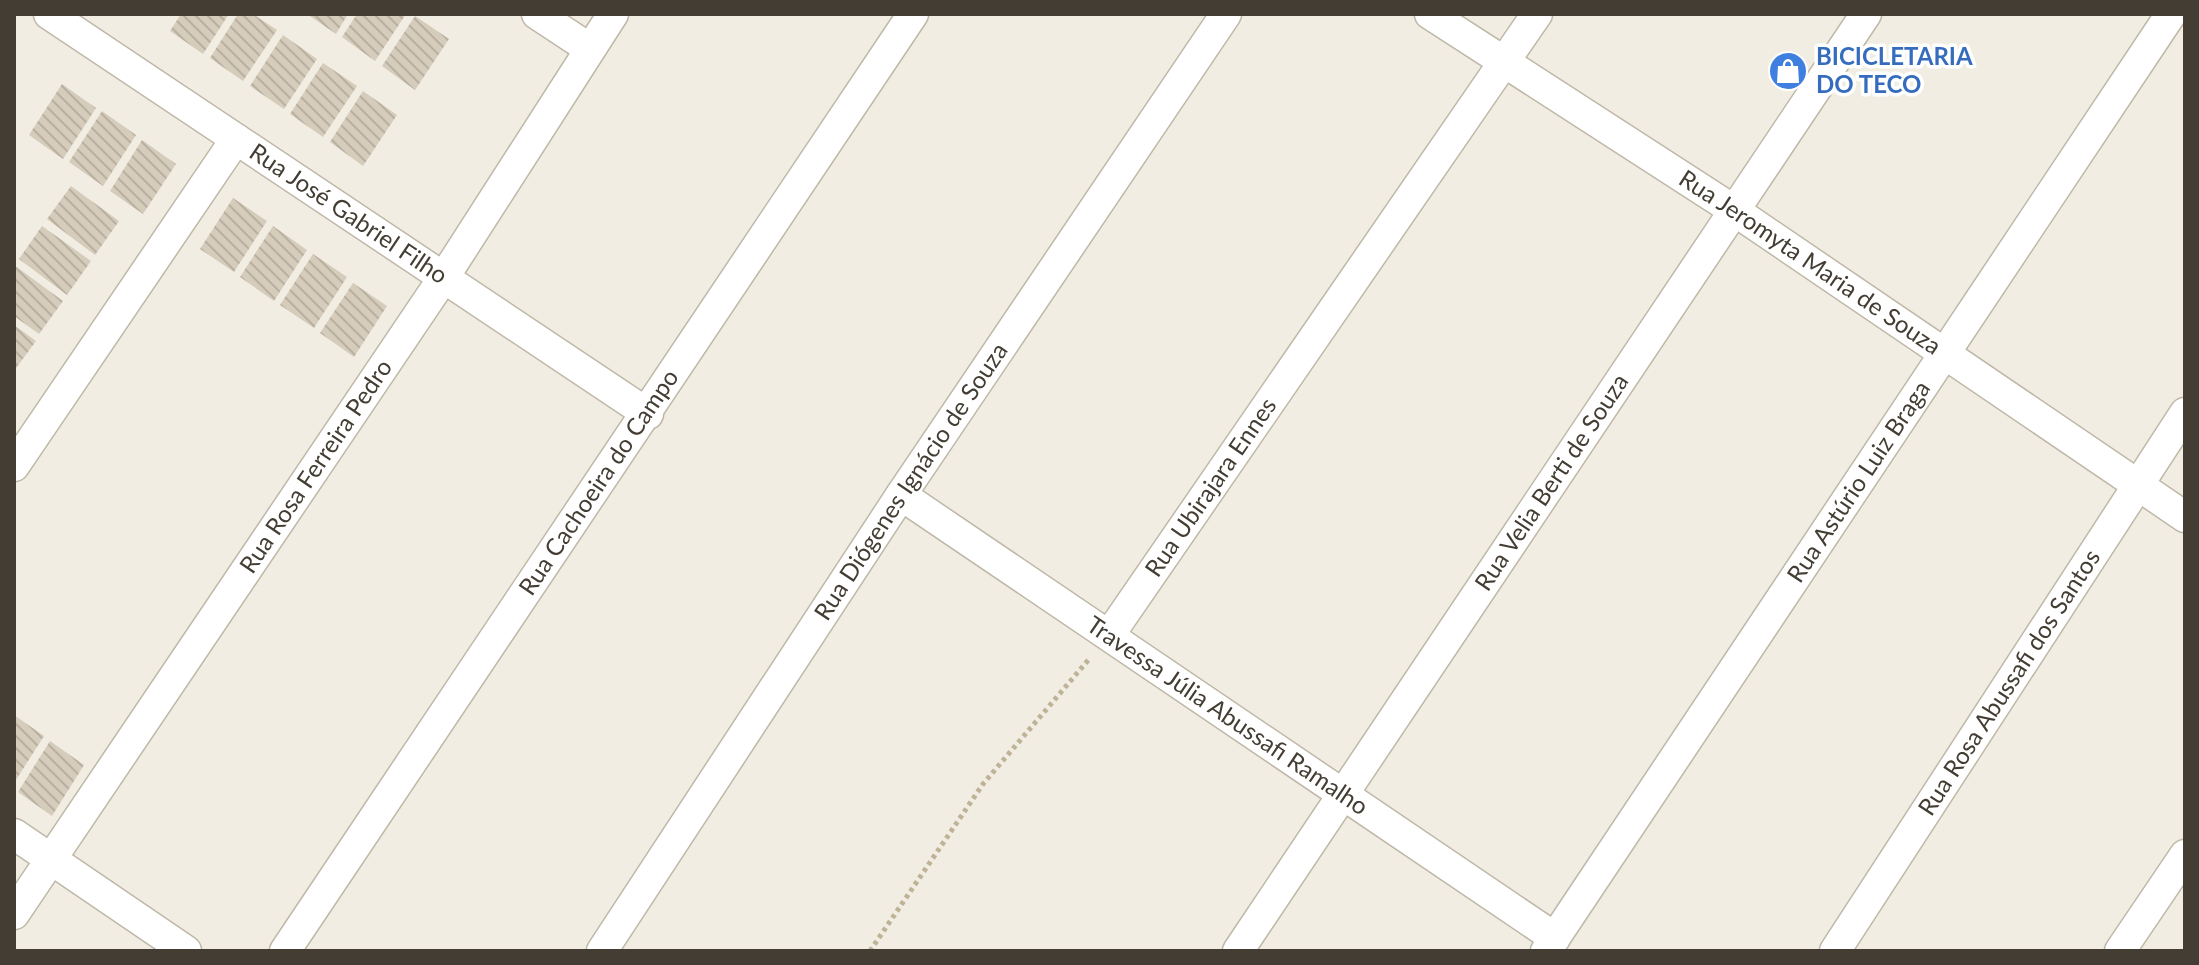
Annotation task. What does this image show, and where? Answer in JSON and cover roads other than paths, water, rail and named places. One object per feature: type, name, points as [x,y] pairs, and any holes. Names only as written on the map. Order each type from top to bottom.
[{"type":"street","name":"Rua José Gabriel Filho","points":[[49,14],[648,414]]},
{"type":"street","points":[[537,14],[590,49]]},
{"type":"street","name":"Rua Rosa Ferreira Pedro","points":[[14,914],[444,277],[613,14]]},
{"type":"street","name":"Rua Cachoeira do Campo","points":[[285,951],[648,414],[913,14]]},
{"type":"street","name":"Rua Diógenes Ignácio de Souza","points":[[602,951],[901,495],[1226,14]]},
{"type":"street","name":"Rua Jeromyta Maria de Souza","points":[[1430,14],[1735,211],[2185,517]]},
{"type":"street","name":"Rua Ubirajara Ennes","points":[[1110,634],[1537,14]]},
{"type":"street","name":"Rua Velia Berti de Souza","points":[[1238,951],[1866,14]]},
{"type":"street","name":"Rua Astúrio Luiz Braga","points":[[1551,944],[2171,14]]},
{"type":"street","points":[[14,466],[236,139]]},
{"type":"street","name":"Rua Rosa Abussafi dos Santos","points":[[1835,951],[2185,413]]},
{"type":"street","name":"Travessa Júlia Abussafi Ramalho","points":[[901,495],[1343,794],[1551,944]]},
{"type":"street","points":[[14,834],[186,951]]},
{"type":"street","points":[[2120,951],[2185,855]]},
{"type":"place","name":"BICICLETARIA DO TECO","points":[[1788,71]]}]
